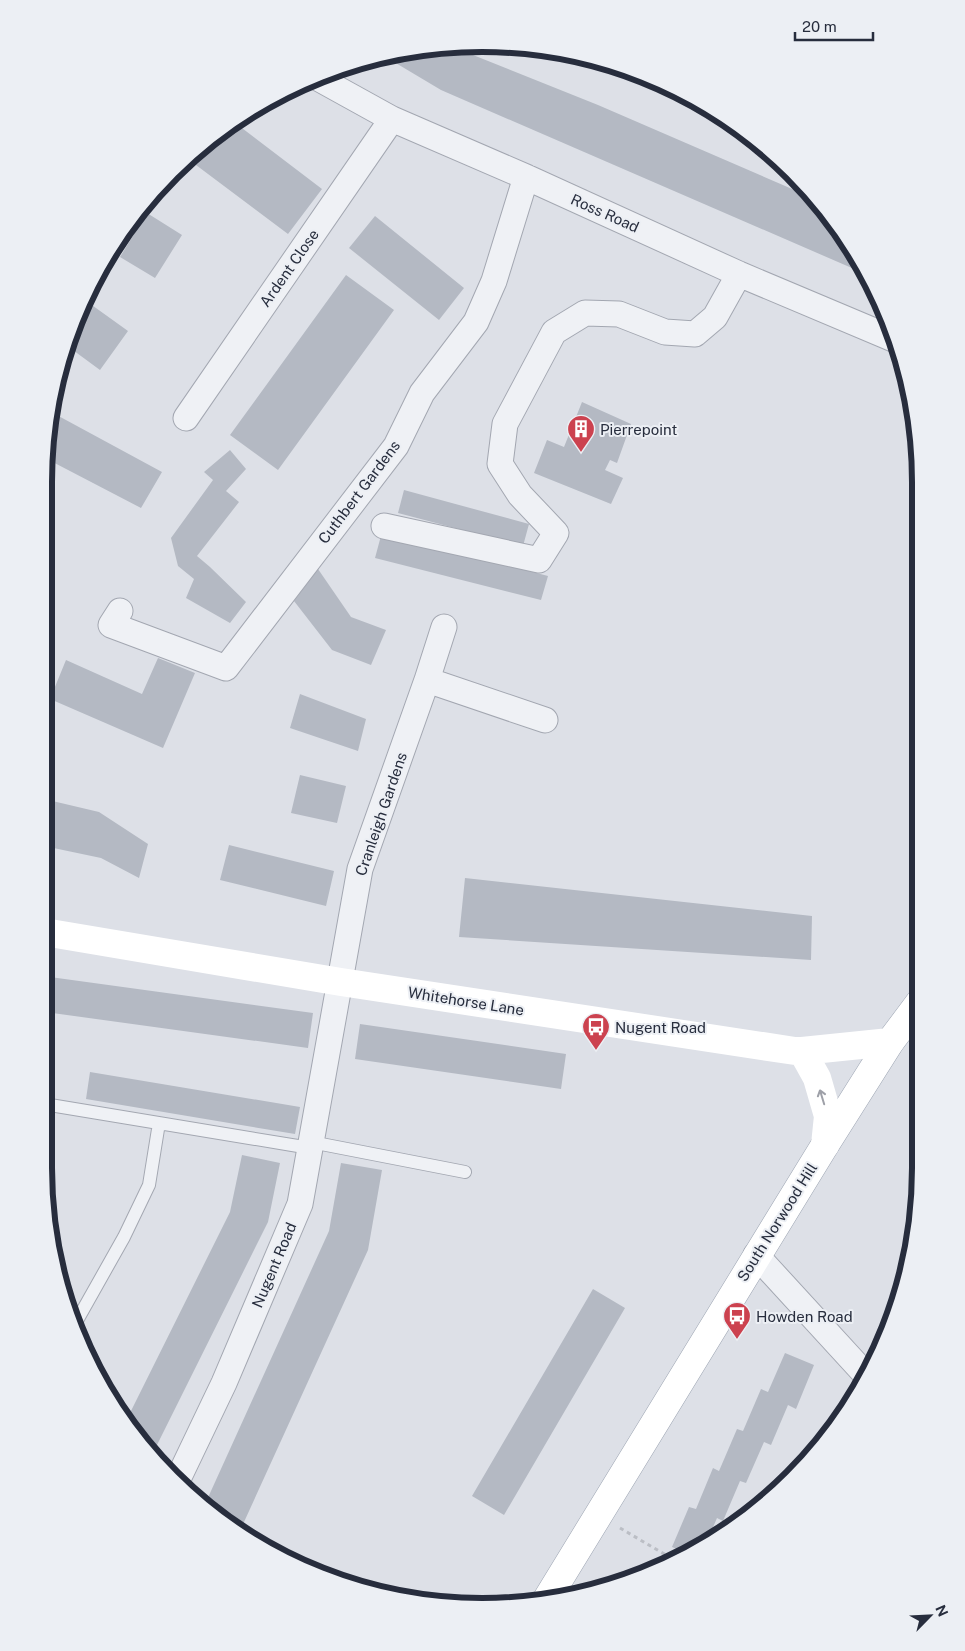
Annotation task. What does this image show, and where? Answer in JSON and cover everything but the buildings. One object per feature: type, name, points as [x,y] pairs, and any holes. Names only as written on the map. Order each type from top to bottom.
[{"type":"main road","name":"Whitehorse Lane","points":[[52,933],[341,982],[802,1051],[890,1042]]},
{"type":"main road","name":"South Norwood Hill","points":[[551,1593],[825,1144],[890,1042],[912,1013]]},
{"type":"main road","points":[[802,1051],[817,1078],[828,1116],[825,1144]]},
{"type":"street","name":"Ross Road","points":[[325,82],[392,119],[526,177],[739,274],[887,336]]},
{"type":"street","name":"Ardent Close","points":[[186,418],[392,119]]},
{"type":"street","name":"Cuthbert Gardens","points":[[120,611],[111,625],[226,668],[396,446],[422,393],[476,322],[494,281],[526,177]]},
{"type":"street","points":[[384,526],[538,560],[556,534],[520,495],[500,464],[505,424],[554,332],[585,313],[619,314],[664,332],[695,334],[715,317],[739,274]]},
{"type":"street","name":"Cranleigh Gardens","points":[[341,982],[360,869],[444,627]]},
{"type":"street","points":[[427,680],[545,720]]},
{"type":"street","name":"Nugent Road","points":[[180,1475],[224,1383],[300,1204],[341,982]]},
{"type":"street","points":[[756,1256],[862,1371]]},
{"type":"lane","points":[[52,1105],[311,1145],[466,1172]]},
{"type":"lane","points":[[79,1317],[124,1237],[149,1185],[159,1123]]},
{"type":"path","points":[[598,1514],[668,1556]]},
{"type":"place","name":"Pierrepoint","points":[[581,453]]},
{"type":"place","name":"Nugent Road","points":[[596,1051]]},
{"type":"place","name":"Howden Road","points":[[737,1340]]}]
